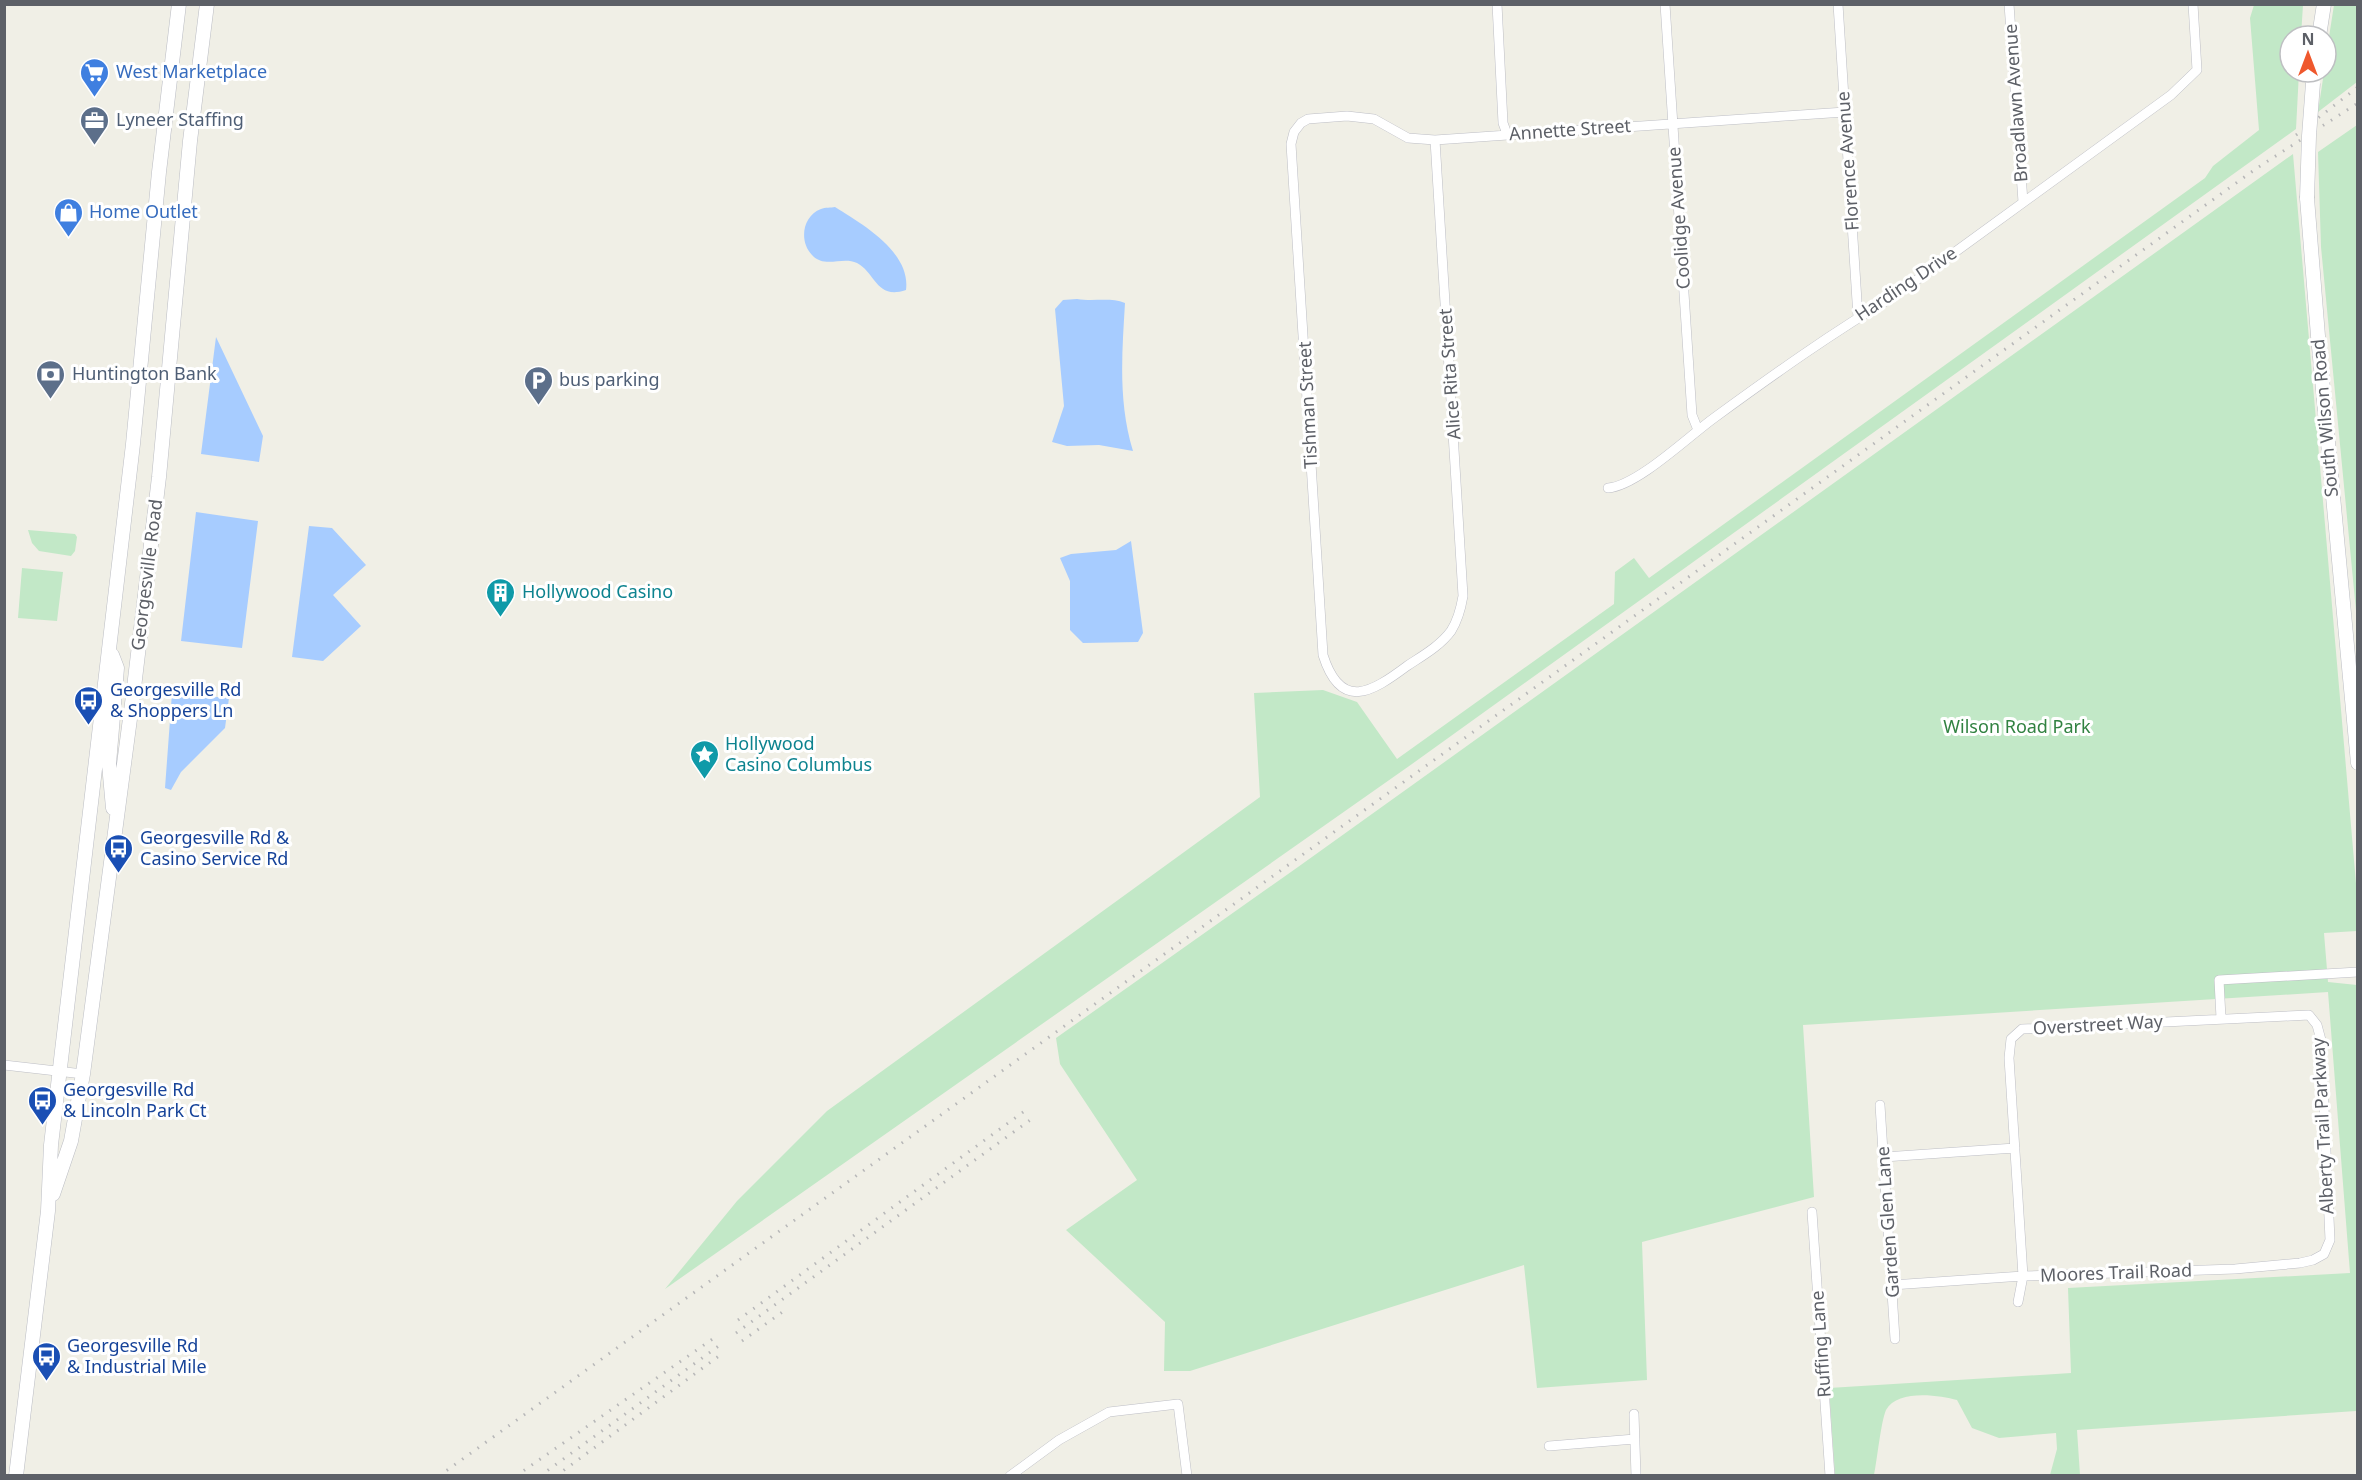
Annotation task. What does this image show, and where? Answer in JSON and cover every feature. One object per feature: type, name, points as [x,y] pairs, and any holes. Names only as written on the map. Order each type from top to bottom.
[{"type":"main road","name":"Georgesville Road","points":[[16,1476],[48,1211],[51,1144],[133,450],[159,172],[178,4]]},
{"type":"main road","name":"Georgesville Road","points":[[48,1211],[71,1141],[115,835],[159,477],[190,141],[207,4]]},
{"type":"main road","points":[[2315,4],[2316,24]]},
{"type":"main road","points":[[2320,24],[2324,4]]},
{"type":"main road","name":"South Wilson Road","points":[[2313,84],[2307,198],[2358,762]]},
{"type":"main road","points":[[110,650],[117,668],[109,764],[115,835]]},
{"type":"street","points":[[1497,4],[1503,123],[1507,134]]},
{"type":"street","name":"Coolidge Avenue","points":[[1665,4],[1692,415],[1698,429]]},
{"type":"street","name":"Florence Avenue","points":[[1838,4],[1858,317]]},
{"type":"street","name":"Broadlawn Avenue","points":[[2009,4],[2022,202]]},
{"type":"street","name":"Harding Drive","points":[[1608,488],[1620,487],[1698,429],[1858,317],[1896,295],[2171,95],[2197,70],[2193,4]]},
{"type":"street","name":"Annette Street","points":[[1301,123],[1316,118],[1366,117],[1408,138],[1435,140],[1845,112]]},
{"type":"street","name":"Tishman Street","points":[[1301,123],[1294,132],[1291,144],[1323,655],[1328,671],[1338,685],[1357,692],[1369,691],[1380,686],[1435,647],[1450,632],[1461,609]]},
{"type":"street","name":"Alice Rita Street","points":[[1435,140],[1462,570],[1461,609]]},
{"type":"street","points":[[2221,1018],[2218,980],[2358,972]]},
{"type":"street","name":"Overstreet Way","points":[[2018,1302],[2022,1276],[2009,1058],[2011,1039],[2022,1029],[2309,1015]]},
{"type":"street","name":"Alberty Trail Parkway","points":[[2309,1015],[2317,1025],[2320,1040],[2330,1240]]},
{"type":"street","points":[[4,1065],[82,1074]]},
{"type":"street","name":"Garden Glen Lane","points":[[1880,1105],[1895,1339]]},
{"type":"street","points":[[1884,1157],[2015,1148]]},
{"type":"street","name":"Ruffing Lane","points":[[1812,1212],[1830,1476]]},
{"type":"street","name":"Moores Trail Road","points":[[1892,1285],[2022,1276],[2235,1269],[2300,1263],[2324,1254],[2330,1240]]},
{"type":"street","points":[[1010,1476],[1059,1440],[1109,1412],[1179,1404],[1187,1476]]},
{"type":"street","points":[[1634,1414],[1636,1476]]},
{"type":"street","points":[[1549,1446],[1635,1440]]},
{"type":"green space","points":[[2254,5],[2303,5],[2302,24],[2278,24],[2278,84],[2298,84],[2296,129],[1412,764],[665,1289],[737,1201],[827,1111],[1260,797],[1254,693],[1323,690],[1357,702],[1397,759],[1614,604],[1615,572],[1634,558],[1649,578],[2205,178],[2213,166],[2259,130],[2250,18]]},
{"type":"green space","points":[[2334,5],[2357,5],[2357,82],[2318,112],[2322,84],[2338,84],[2338,24],[2331,24]]},
{"type":"green space","points":[[2357,125],[2357,621],[2321,247],[2318,152]]},
{"type":"green space","name":"Wilson Road Park","points":[[2293,154],[2357,895],[2357,931],[2324,933],[2328,982],[2357,985],[2357,1421],[2356,1411],[2077,1430],[2080,1475],[2050,1475],[2057,1449],[2056,1433],[1999,1438],[1972,1428],[1957,1400],[1930,1395],[1909,1396],[1891,1403],[1886,1410],[1874,1475],[1835,1475],[1829,1388],[2071,1373],[2068,1288],[2350,1273],[2328,992],[1803,1025],[1814,1197],[1642,1242],[1647,1380],[1537,1388],[1524,1265],[1190,1371],[1164,1371],[1165,1322],[1066,1230],[1137,1180],[1060,1064],[1056,1038]]},
{"type":"green space","points":[[28,530],[75,534],[77,537],[75,551],[71,556],[39,551],[32,543]]},
{"type":"green space","points":[[22,568],[63,572],[57,621],[18,618]]},
{"type":"water","points":[[835,207],[871,231],[893,252],[901,263],[906,290],[896,292],[882,288],[857,263],[822,261],[812,255],[805,243],[806,223],[815,212],[823,208]]},
{"type":"water","points":[[1063,300],[1113,300],[1125,303],[1123,396],[1133,451],[1099,445],[1067,446],[1052,442],[1064,406],[1055,309]]},
{"type":"water","points":[[216,337],[263,436],[259,462],[201,454]]},
{"type":"water","points":[[196,512],[258,521],[242,648],[181,641]]},
{"type":"water","points":[[309,526],[332,528],[366,565],[333,595],[361,626],[323,661],[292,657]]},
{"type":"water","points":[[1131,541],[1143,633],[1138,642],[1083,643],[1070,630],[1070,581],[1060,558],[1071,554],[1116,550]]},
{"type":"water","points":[[172,693],[229,698],[225,728],[181,772],[171,790],[165,788]]},
{"type":"railway","points":[[2296,135],[2358,87]]},
{"type":"railway","points":[[439,1476],[2257,168],[2358,103]]},
{"type":"railway","points":[[738,1320],[1026,1110]]},
{"type":"railway","points":[[736,1333],[1033,1118]]},
{"type":"railway","points":[[742,1341],[788,1308]]},
{"type":"railway","points":[[516,1476],[714,1338]]},
{"type":"railway","points":[[540,1476],[720,1345]]},
{"type":"railway","points":[[556,1476],[723,1353]]},
{"type":"place","name":"West Marketplace","points":[[95,98]]},
{"type":"place","name":"Lyneer Staffing","points":[[95,146]]},
{"type":"place","name":"Home Outlet","points":[[68,238]]},
{"type":"place","name":"Huntington Bank","points":[[51,400]]},
{"type":"place","name":"bus parking","points":[[538,406]]},
{"type":"place","name":"Hollywood Casino","points":[[501,618]]},
{"type":"place","name":"Georgesville Rd & Shoppers Ln","points":[[89,726]]},
{"type":"place","name":"Hollywood Casino Columbus","points":[[704,780]]},
{"type":"place","name":"Georgesville Rd & Casino Service Rd","points":[[119,874]]},
{"type":"place","name":"Georgesville Rd & Lincoln Park Ct","points":[[42,1126]]},
{"type":"place","name":"Georgesville Rd & Industrial Mile","points":[[46,1382]]}]
